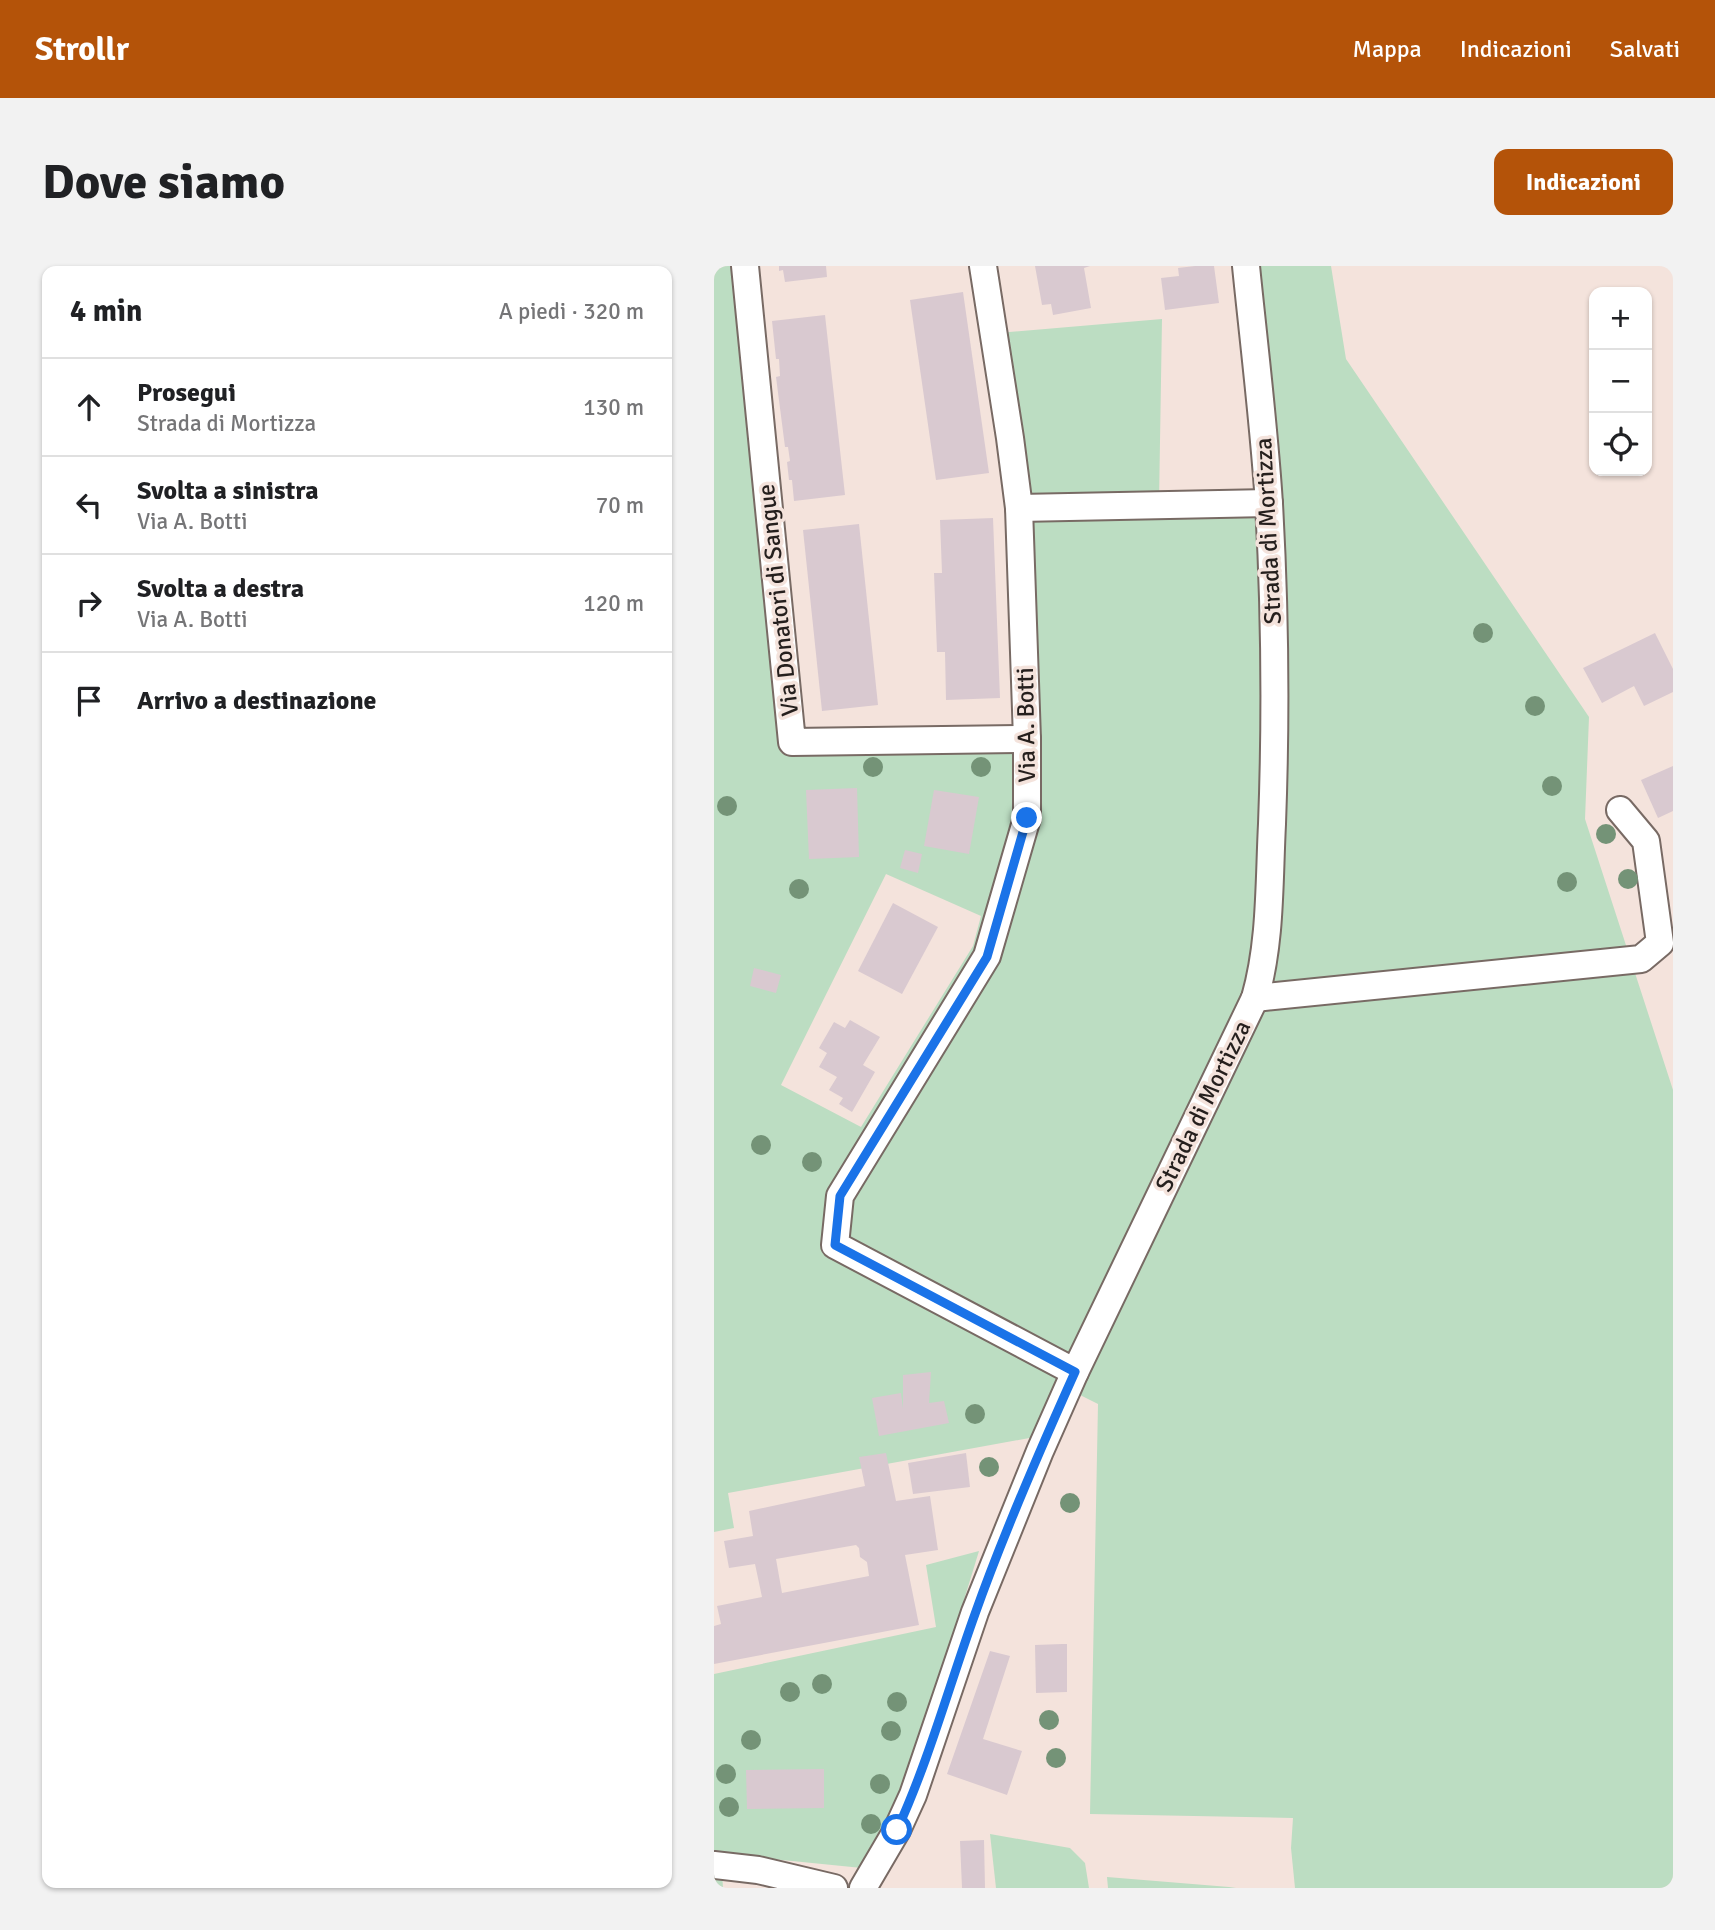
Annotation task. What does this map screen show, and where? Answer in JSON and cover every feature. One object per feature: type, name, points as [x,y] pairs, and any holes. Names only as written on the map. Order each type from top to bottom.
[{"type":"street","name":"Via Donatori di Sangue","points":[[745,266],[792,742],[1027,739]]},
{"type":"street","name":"Via A. Botti","points":[[983,266],[1019,508],[1027,818],[987,957],[840,1196],[835,1245],[1075,1372]]},
{"type":"street","name":"Strada di Mortizza","points":[[863,1888],[897,1830],[913,1795],[975,1612],[1040,1451],[1075,1372],[1255,998],[1263,970],[1267,941],[1273,788],[1274,639],[1269,503],[1246,266]]},
{"type":"street","points":[[1019,508],[1269,503]]},
{"type":"street","points":[[1255,998],[1641,960],[1660,943],[1646,841],[1620,810]]},
{"type":"street","points":[[714,1865],[758,1870],[834,1888]]},
{"type":"green space","points":[[714,266],[738,266],[781,753],[1018,748],[998,333],[1162,319],[1159,503],[1270,503],[1248,266],[1331,266],[1346,359],[1589,717],[1585,819],[1673,1090],[1673,1888],[1295,1888],[1291,1848],[1293,1818],[1090,1814],[1098,1404],[1068,1389],[1051,1434],[728,1493],[734,1528],[714,1532]],"holes":[[[886,874],[981,916],[973,946],[861,1127],[781,1085]]]},
{"type":"green space","points":[[979,1551],[901,1805],[862,1868],[721,1854],[723,1888],[714,1888],[714,1674],[936,1627],[926,1565]]},
{"type":"green space","points":[[990,1834],[1070,1848],[1085,1863],[1089,1888],[996,1888]]},
{"type":"green space","points":[[1107,1877],[1229,1887],[1236,1888],[1108,1888]]},
{"type":"building","points":[[779,266],[826,266],[827,277],[785,282],[783,270],[779,271]]},
{"type":"building","points":[[1035,266],[1090,266],[1084,268],[1091,308],[1053,315],[1051,304],[1042,305]]},
{"type":"building","points":[[1214,266],[1219,303],[1165,310],[1161,278],[1179,276],[1178,268]]},
{"type":"building","points":[[963,292],[989,473],[936,480],[910,300]]},
{"type":"building","points":[[825,315],[845,495],[794,501],[776,377],[780,376],[779,359],[776,359],[772,321]]},
{"type":"building","points":[[993,518],[1000,698],[946,700],[945,652],[937,652],[934,573],[942,573],[940,520]]},
{"type":"building","points":[[859,524],[878,705],[822,711],[803,530]]},
{"type":"building","points":[[1655,633],[1673,669],[1673,692],[1644,706],[1634,686],[1602,703],[1583,668]]},
{"type":"building","points":[[1673,766],[1673,811],[1658,818],[1641,780]]},
{"type":"building","points":[[857,788],[859,857],[809,859],[806,790]]},
{"type":"building","points":[[934,790],[979,797],[969,854],[924,846]]},
{"type":"building","points":[[905,850],[922,854],[918,873],[900,868]]},
{"type":"building","points":[[893,903],[938,927],[902,994],[858,971]]},
{"type":"building","points":[[754,968],[781,975],[776,993],[750,986]]},
{"type":"building","points":[[850,1020],[880,1037],[863,1065],[875,1072],[852,1112],[839,1104],[843,1098],[829,1090],[837,1077],[819,1067],[827,1053],[819,1048],[834,1022],[845,1028]]},
{"type":"building","points":[[931,1372],[929,1403],[944,1401],[949,1423],[879,1436],[872,1398],[901,1393],[903,1409],[903,1375]]},
{"type":"building","points":[[886,1453],[896,1501],[930,1496],[938,1550],[905,1555],[919,1625],[714,1664],[714,1626],[721,1624],[717,1606],[762,1597],[755,1564],[729,1568],[724,1541],[753,1536],[749,1511],[865,1486],[859,1457]],"holes":[[[856,1545],[860,1557],[867,1562],[869,1576],[782,1593],[776,1559]]]},
{"type":"building","points":[[966,1453],[970,1487],[913,1494],[908,1463]]},
{"type":"building","points":[[1067,1644],[1067,1692],[1036,1693],[1035,1645]]},
{"type":"building","points":[[990,1651],[1010,1656],[983,1739],[1022,1751],[1007,1795],[947,1774]]},
{"type":"building","points":[[824,1769],[824,1808],[747,1809],[746,1770]]},
{"type":"building","points":[[984,1840],[985,1888],[962,1888],[960,1841]]},
{"type":"route","points":[[897,1830],[913,1795],[975,1612],[1075,1372],[835,1245],[840,1196],[987,957],[1027,818]]}]
